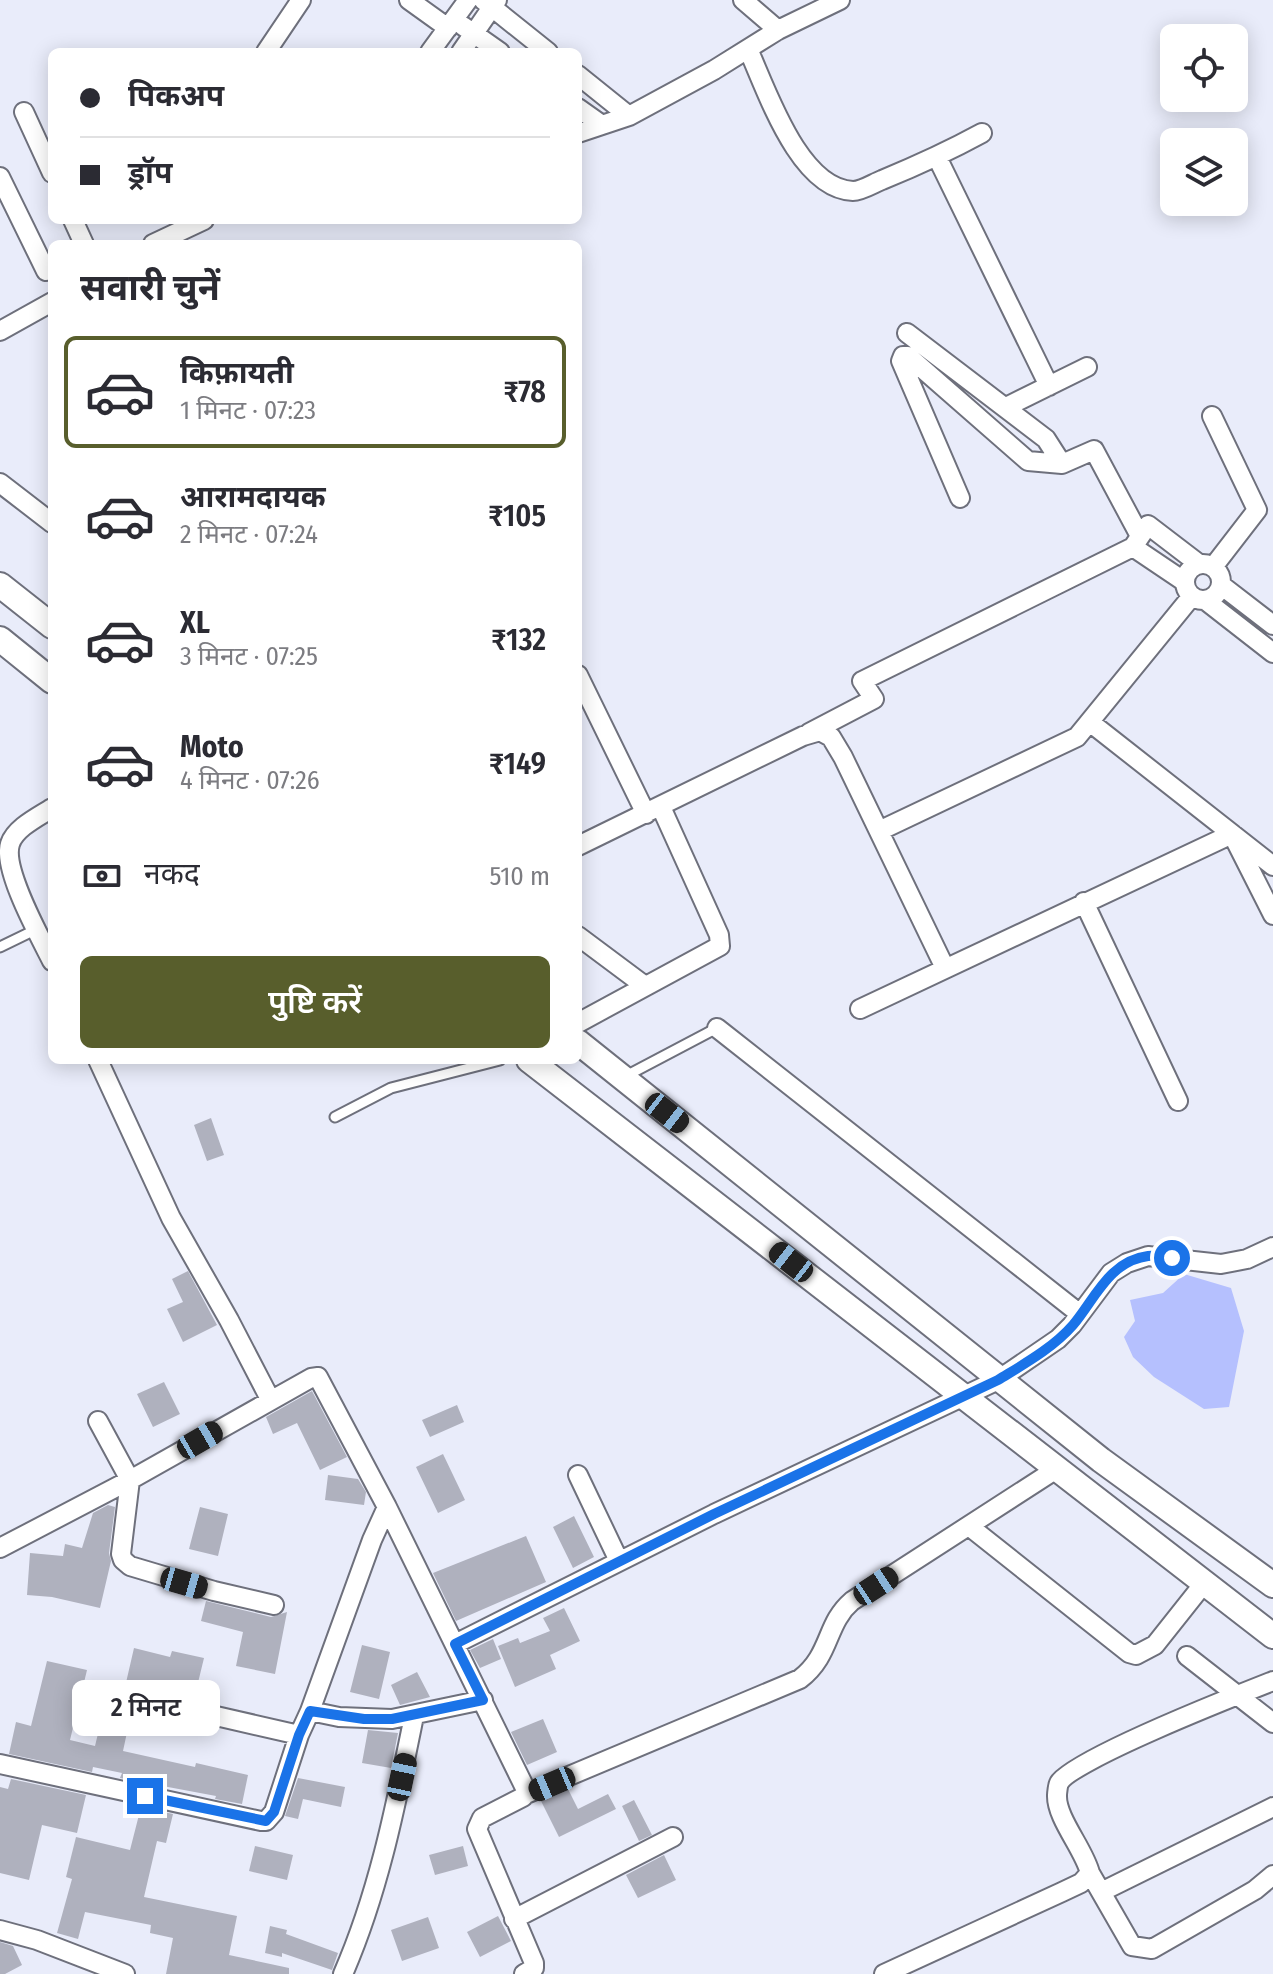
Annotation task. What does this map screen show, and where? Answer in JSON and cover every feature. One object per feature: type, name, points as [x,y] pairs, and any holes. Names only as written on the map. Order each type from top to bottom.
[{"type":"street","points":[[269,48],[301,0]]},
{"type":"street","points":[[409,0],[451,24],[473,32],[495,48]]},
{"type":"street","points":[[433,48],[468,0]]},
{"type":"street","points":[[743,0],[778,30]]},
{"type":"street","points":[[582,132],[629,116],[778,30],[840,0]]},
{"type":"street","points":[[463,48],[491,2],[543,48]]},
{"type":"street","points":[[748,49],[797,154],[814,173],[839,187],[855,191],[937,157],[982,133]]},
{"type":"street","points":[[582,78],[629,116]]},
{"type":"street","points":[[582,111],[602,125]]},
{"type":"street","points":[[24,112],[48,164]]},
{"type":"street","points":[[937,157],[1049,386]]},
{"type":"street","points":[[0,177],[46,271]]},
{"type":"street","points":[[162,240],[196,224]]},
{"type":"street","points":[[0,331],[48,304]]},
{"type":"street","points":[[907,333],[1046,439],[1062,464]]},
{"type":"street","points":[[960,498],[901,361],[903,356],[908,356],[1028,461],[1062,464],[1094,450],[1136,542],[1194,593],[1273,653]]},
{"type":"street","points":[[1006,407],[1087,367]]},
{"type":"street","points":[[1194,593],[1189,571],[1206,566],[1257,510],[1212,416]]},
{"type":"street","points":[[0,483],[48,520]]},
{"type":"street","points":[[582,844],[874,699],[862,681],[1136,542],[1148,525],[1219,573],[1221,585],[1216,595],[1194,593]]},
{"type":"street","points":[[0,585],[48,623]]},
{"type":"street","points":[[1221,585],[1271,622]]},
{"type":"street","points":[[879,831],[1077,737],[1194,593]]},
{"type":"street","points":[[0,639],[48,678]]},
{"type":"street","points":[[582,682],[719,935],[720,946],[582,1021]]},
{"type":"street","points":[[1091,723],[1273,866]]},
{"type":"street","points":[[803,736],[820,731],[831,737],[945,968]]},
{"type":"street","points":[[48,811],[20,829],[10,844],[14,879],[48,952]]},
{"type":"street","points":[[860,1009],[1232,834]]},
{"type":"street","points":[[1232,834],[1273,915]]},
{"type":"street","points":[[1084,902],[1178,1101]]},
{"type":"street","points":[[582,939],[645,986]]},
{"type":"street","points":[[717,1028],[1080,1314]]},
{"type":"street","points":[[582,1045],[998,1380],[1101,1460],[1273,1585]]},
{"type":"street","points":[[100,1064],[171,1218],[270,1399]]},
{"type":"street","points":[[534,1064],[1273,1636]]},
{"type":"street","points":[[455,1644],[619,1561],[998,1380],[1058,1339],[1111,1273],[1127,1263],[1148,1256],[1221,1264],[1247,1259],[1273,1247]]},
{"type":"street","points":[[0,1548],[130,1480],[270,1399],[318,1377],[387,1507],[526,1794]]},
{"type":"street","points":[[98,1421],[130,1480],[121,1554],[123,1560],[130,1566],[155,1574],[274,1605]]},
{"type":"street","points":[[524,1974],[534,1968],[534,1963],[477,1829],[482,1818],[526,1794],[800,1679],[823,1654],[840,1611],[1058,1468]]},
{"type":"street","points":[[578,1475],[619,1561]]},
{"type":"street","points":[[0,1764],[266,1821],[274,1812],[299,1735],[387,1507]]},
{"type":"street","points":[[970,1527],[1129,1653],[1136,1655],[1155,1645],[1205,1582]]},
{"type":"street","points":[[1187,1656],[1273,1723]]},
{"type":"street","points":[[1273,1681],[1088,1762],[1070,1772],[1058,1784],[1057,1799],[1090,1873],[1132,1946],[1152,1949],[1255,1890],[1273,1875]]},
{"type":"street","points":[[310,1711],[364,1719],[414,1716],[483,1700]]},
{"type":"street","points":[[216,1716],[299,1735]]},
{"type":"street","points":[[343,1974],[372,1894],[396,1807],[414,1716]]},
{"type":"street","points":[[1101,1892],[1273,1807]]},
{"type":"street","points":[[514,1919],[673,1837]]},
{"type":"street","points":[[884,1974],[1081,1883],[1090,1873]]},
{"type":"street","points":[[0,1930],[37,1940],[125,1974]]},
{"type":"lane","points":[[0,947],[37,929]]},
{"type":"lane","points":[[623,1078],[717,1028]]},
{"type":"lane","points":[[335,1117],[391,1088],[484,1064]]},
{"type":"water","points":[[1184,1274],[1231,1288],[1244,1331],[1229,1407],[1204,1409],[1154,1377],[1133,1357],[1124,1337],[1135,1321],[1130,1300],[1163,1293]]},
{"type":"building","points":[[211,1118],[224,1155],[207,1161],[194,1125]]},
{"type":"building","points":[[188,1271],[217,1325],[183,1342],[167,1309],[183,1302],[172,1279]]},
{"type":"building","points":[[164,1382],[180,1414],[153,1427],[137,1394]]},
{"type":"building","points":[[312,1391],[347,1457],[320,1470],[297,1423],[273,1434],[266,1417]]},
{"type":"building","points":[[457,1405],[464,1422],[430,1437],[422,1420]]},
{"type":"building","points":[[443,1454],[465,1500],[438,1513],[416,1467]]},
{"type":"building","points":[[328,1475],[358,1479],[366,1492],[364,1505],[325,1500]]},
{"type":"building","points":[[108,1505],[115,1507],[109,1553],[111,1561],[100,1608],[52,1597],[27,1595],[30,1553],[63,1556],[65,1544],[82,1548],[93,1513]]},
{"type":"building","points":[[200,1507],[228,1514],[218,1556],[189,1549]]},
{"type":"building","points":[[574,1516],[594,1557],[573,1568],[553,1527]]},
{"type":"building","points":[[526,1536],[546,1582],[456,1621],[433,1573]]},
{"type":"building","points":[[206,1601],[271,1617],[287,1612],[275,1674],[236,1666],[243,1632],[201,1621]]},
{"type":"building","points":[[564,1608],[580,1641],[550,1655],[556,1669],[515,1687],[498,1646],[518,1638],[520,1643],[550,1631],[543,1618]]},
{"type":"building","points":[[493,1639],[501,1659],[480,1668],[470,1650]]},
{"type":"building","points":[[362,1645],[390,1652],[379,1699],[350,1692]]},
{"type":"building","points":[[134,1648],[170,1657],[172,1651],[204,1658],[187,1728],[119,1713]]},
{"type":"building","points":[[47,1661],[87,1670],[70,1740],[95,1746],[102,1717],[129,1723],[123,1751],[248,1775],[242,1804],[215,1799],[216,1796],[120,1778],[122,1773],[93,1767],[92,1772],[9,1754],[16,1722],[31,1726]]},
{"type":"building","points":[[417,1672],[430,1697],[400,1705],[391,1685]]},
{"type":"building","points":[[543,1719],[557,1752],[527,1765],[511,1732]]},
{"type":"building","points":[[368,1730],[398,1733],[391,1768],[362,1763]]},
{"type":"building","points":[[298,1778],[345,1787],[341,1807],[303,1799],[298,1819],[285,1816]]},
{"type":"building","points":[[11,1779],[86,1795],[77,1833],[42,1825],[29,1880],[0,1873],[0,1787],[8,1789]]},
{"type":"building","points":[[568,1789],[578,1809],[608,1794],[616,1809],[559,1837],[541,1801]]},
{"type":"building","points":[[634,1800],[652,1835],[639,1841],[622,1806]]},
{"type":"building","points":[[141,1807],[173,1814],[166,1843],[157,1841],[144,1897],[237,1916],[229,1955],[289,1968],[289,1974],[166,1974],[173,1938],[150,1933],[151,1925],[85,1912],[78,1939],[57,1933],[72,1879],[66,1877],[76,1837],[130,1850]]},
{"type":"building","points":[[255,1846],[293,1855],[287,1880],[249,1871]]},
{"type":"building","points":[[463,1846],[468,1866],[435,1875],[429,1855]]},
{"type":"building","points":[[664,1855],[676,1880],[638,1898],[626,1875]]},
{"type":"building","points":[[498,1916],[511,1941],[480,1957],[467,1932]]},
{"type":"building","points":[[428,1917],[439,1948],[402,1961],[391,1930]]},
{"type":"building","points":[[270,1926],[287,1930],[286,1934],[338,1953],[332,1970],[282,1953],[282,1957],[265,1953]]},
{"type":"building","points":[[0,1942],[13,1946],[22,1965],[5,1974],[0,1974]]},
{"type":"route","points":[[145,1796],[266,1821],[274,1812],[310,1711],[339,1717],[392,1719],[483,1700],[455,1644],[714,1514],[998,1380],[1058,1339],[1111,1273],[1127,1263],[1148,1256],[1172,1258]]}]
